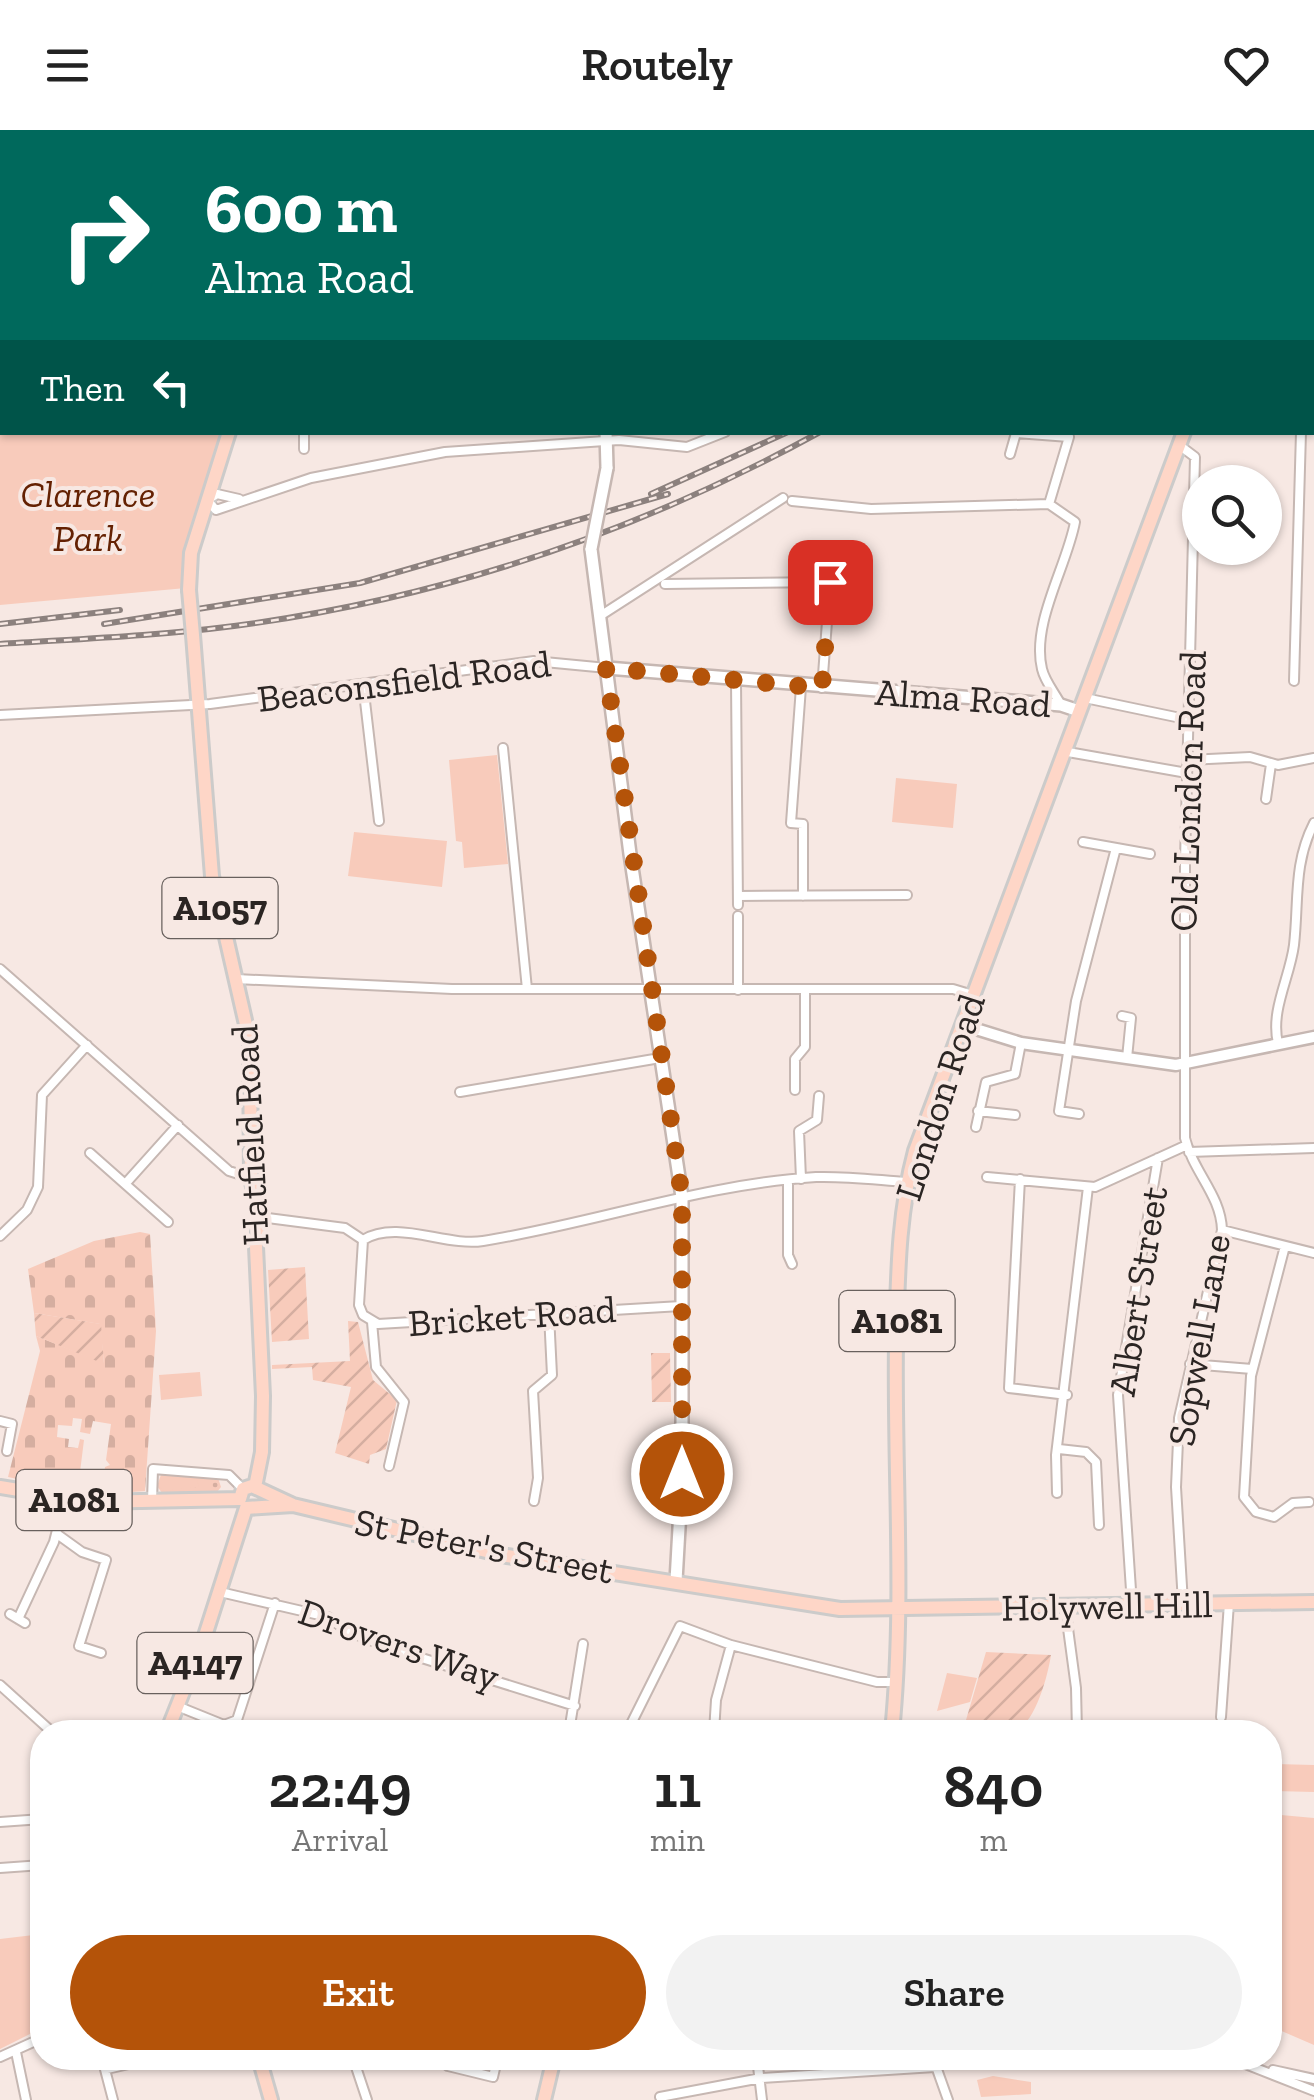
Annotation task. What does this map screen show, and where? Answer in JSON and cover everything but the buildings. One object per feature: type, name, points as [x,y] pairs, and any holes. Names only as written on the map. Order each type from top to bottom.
[{"type":"main road","name":"Hatfield Road","points":[[227,435],[191,553],[188,590],[201,705],[210,862],[250,1042],[251,1178],[260,1217],[256,1247],[263,1429],[250,1496]]},
{"type":"main road","points":[[606,436],[607,468],[591,549],[649,989],[682,1197],[681,1490],[676,1580]]},
{"type":"main road","name":"London Road","points":[[893,1720],[900,1611],[894,1461],[898,1240],[907,1182],[1181,439]]},
{"type":"main road","name":"Alma Road","points":[[606,668],[736,682],[1082,705]]},
{"type":"main road","name":"London Road","points":[[1056,777],[1082,705]]},
{"type":"main road","name":"St Peter's Street","points":[[0,1487],[64,1498],[250,1496],[507,1556],[676,1580]]},
{"type":"main road","name":"A4147","points":[[172,1720],[220,1592],[250,1496]]},
{"type":"main road","name":"A1081","points":[[676,1580],[793,1603],[900,1611]]},
{"type":"main road","name":"Holywell Hill","points":[[900,1611],[1314,1602]]},
{"type":"main road","points":[[262,2070],[271,2100]]},
{"type":"main road","points":[[544,2100],[551,2070]]},
{"type":"street","points":[[304,435],[304,449]]},
{"type":"street","points":[[240,499],[234,506],[216,510],[208,500],[217,494],[240,499],[311,478],[444,452],[606,436],[687,446],[717,435]]},
{"type":"street","points":[[1010,454],[1015,435]]},
{"type":"street","points":[[1048,504],[1070,435]]},
{"type":"street","points":[[1294,680],[1300,435]]},
{"type":"street","name":"Old London Road","points":[[1181,439],[1195,458],[1183,1062],[1188,1148]]},
{"type":"street","points":[[600,616],[788,500],[871,509],[1048,504],[1075,522],[1048,617],[1042,657],[1044,674],[1061,704]]},
{"type":"street","points":[[665,584],[830,582],[822,688]]},
{"type":"street","name":"Beaconsfield Road","points":[[0,715],[201,705],[534,661],[606,668]]},
{"type":"street","points":[[736,682],[738,900],[907,895]]},
{"type":"street","points":[[363,684],[379,821]]},
{"type":"street","points":[[801,687],[792,824],[803,824],[803,896]]},
{"type":"street","points":[[1082,705],[1190,720]]},
{"type":"street","points":[[503,748],[528,989]]},
{"type":"street","points":[[1068,752],[1187,773]]},
{"type":"street","points":[[1188,760],[1250,757],[1271,764],[1314,758]]},
{"type":"street","points":[[1266,799],[1271,764]]},
{"type":"street","points":[[1278,1043],[1274,1026],[1294,946],[1296,874],[1314,823]]},
{"type":"street","points":[[1083,842],[1150,854]]},
{"type":"street","points":[[1079,1114],[1058,1111],[1066,1049],[1116,848]]},
{"type":"street","points":[[738,916],[738,990]]},
{"type":"street","points":[[0,968],[229,1171],[251,1178]]},
{"type":"street","points":[[236,978],[528,989],[953,990],[973,995]]},
{"type":"street","points":[[795,1090],[795,1059],[806,1048],[805,990]]},
{"type":"street","points":[[1122,1016],[1131,1018],[1127,1058]]},
{"type":"street","points":[[963,1025],[1021,1043],[1183,1062],[1314,1038]]},
{"type":"street","points":[[976,1127],[986,1082],[1018,1071],[1021,1043]]},
{"type":"street","points":[[0,1236],[27,1210],[38,1187],[42,1095],[87,1045]]},
{"type":"street","points":[[460,1092],[660,1058]]},
{"type":"street","points":[[800,1179],[799,1132],[817,1120],[819,1096]]},
{"type":"street","points":[[978,1111],[1014,1115]]},
{"type":"street","points":[[126,1183],[178,1125]]},
{"type":"street","points":[[987,1177],[1088,1188],[1102,1186],[1188,1148],[1314,1148]]},
{"type":"street","name":"Sopwell Lane","points":[[1183,1603],[1176,1466],[1190,1364],[1222,1230],[1217,1202],[1188,1148]]},
{"type":"street","points":[[90,1153],[168,1222]]},
{"type":"street","name":"Albert Street","points":[[1132,1604],[1118,1395],[1158,1158]]},
{"type":"street","points":[[260,1217],[345,1228],[363,1240],[381,1232],[475,1242],[682,1197],[788,1180],[854,1176],[907,1182]]},
{"type":"street","points":[[1020,1179],[1009,1388],[1067,1396]]},
{"type":"street","points":[[788,1180],[788,1255],[792,1264]]},
{"type":"street","points":[[1058,1492],[1059,1449],[1088,1188]]},
{"type":"street","points":[[1222,1230],[1314,1254]]},
{"type":"street","name":"Bricket Road","points":[[363,1240],[359,1305],[372,1322],[680,1306]]},
{"type":"street","points":[[1285,1246],[1252,1369],[1245,1502],[1256,1512],[1274,1517],[1293,1503],[1308,1502]]},
{"type":"street","points":[[534,1501],[538,1478],[533,1391],[550,1379],[553,1370],[549,1314]]},
{"type":"street","points":[[372,1322],[376,1367],[404,1402],[389,1466]]},
{"type":"street","points":[[1190,1364],[1252,1369]]},
{"type":"street","points":[[0,1421],[12,1424],[7,1452]]},
{"type":"street","points":[[1059,1449],[1086,1452],[1096,1462],[1099,1525]]},
{"type":"street","name":"St Peter's Street","points":[[152,1500],[153,1469],[230,1475],[250,1496]]},
{"type":"street","points":[[18,1619],[56,1534],[64,1498]]},
{"type":"street","points":[[56,1534],[82,1552],[106,1560],[79,1646],[101,1653]]},
{"type":"street","name":"Drovers Way","points":[[220,1592],[328,1617],[348,1632],[393,1649],[575,1706]]},
{"type":"street","points":[[234,1720],[242,1711],[275,1603]]},
{"type":"street","points":[[1220,1717],[1229,1603]]},
{"type":"street","points":[[1065,1606],[1077,1720]]},
{"type":"street","points":[[633,1720],[680,1626],[730,1645],[789,1656],[876,1682],[895,1682]]},
{"type":"street","points":[[572,1720],[583,1644]]},
{"type":"street","points":[[715,1720],[730,1645]]},
{"type":"street","points":[[0,1684],[39,1720]]},
{"type":"street","points":[[177,1706],[212,1720]]},
{"type":"street","points":[[0,1822],[30,1821]]},
{"type":"street","points":[[0,1868],[30,1867]]},
{"type":"street","points":[[0,2057],[30,2044]]},
{"type":"street","points":[[16,2052],[26,2100]]},
{"type":"street","points":[[107,2070],[114,2100]]},
{"type":"street","points":[[358,2070],[367,2100]]},
{"type":"street","points":[[465,2070],[494,2077],[495,2070]]},
{"type":"street","points":[[760,2070],[762,2100]]},
{"type":"street","points":[[660,2097],[761,2078],[843,2070]]},
{"type":"street","points":[[939,2070],[948,2100]]},
{"type":"street","points":[[1265,2070],[1314,2091]]},
{"type":"street","points":[[1268,2070],[1314,2079]]},
{"type":"green space","name":"Clarence Park","points":[[0,435],[223,435],[186,588],[0,605]]},
{"type":"green space","points":[[497,755],[508,864],[464,868],[462,842],[456,841],[449,760]]},
{"type":"green space","points":[[896,778],[957,784],[953,828],[892,822]]},
{"type":"green space","points":[[354,832],[447,841],[442,887],[348,876]]},
{"type":"green space","points":[[140,1232],[150,1234],[156,1331],[145,1491],[91,1495],[8,1477],[40,1351],[36,1336],[104,1363],[100,1324],[34,1313],[28,1269],[94,1241]],"holes":[[[73,1418],[82,1419],[80,1432],[90,1434],[93,1421],[111,1424],[106,1460],[110,1465],[105,1467],[103,1483],[79,1480],[84,1440],[80,1439],[78,1448],[68,1447],[69,1439],[57,1437],[58,1425],[72,1426]]]},
{"type":"green space","points":[[305,1267],[309,1339],[272,1342],[268,1270]]},
{"type":"green space","points":[[34,1313],[101,1324],[104,1364],[36,1336]]},
{"type":"green space","points":[[348,1321],[358,1322],[373,1380],[397,1400],[386,1449],[370,1455],[369,1464],[335,1453],[351,1387],[313,1380],[312,1367],[272,1369],[272,1365],[350,1361]]},
{"type":"green space","points":[[651,1353],[670,1353],[671,1402],[652,1402]]},
{"type":"green space","points":[[200,1372],[202,1396],[161,1400],[159,1375]]},
{"type":"green space","points":[[162,1472],[218,1478],[221,1487],[217,1492],[162,1493],[157,1486]]},
{"type":"green space","points":[[163,1475],[196,1477],[199,1487],[163,1491],[158,1485]]},
{"type":"green space","points":[[986,1652],[1051,1655],[1043,1687],[1028,1720],[966,1720]]},
{"type":"green space","points":[[947,1673],[977,1678],[970,1702],[937,1711]]},
{"type":"green space","points":[[1282,1764],[1314,1765],[1314,1792],[1282,1791]]},
{"type":"green space","points":[[1282,1815],[1314,1818],[1314,2045],[1282,2031]]},
{"type":"green space","points":[[30,1935],[30,2034],[0,2049],[0,1939]]},
{"type":"green space","points":[[993,2076],[1031,2082],[1031,2094],[981,2097],[977,2080]]},
{"type":"railway","points":[[651,494],[781,435]]},
{"type":"railway","points":[[0,644],[234,626],[311,614],[462,579],[536,556],[681,501],[814,435]]},
{"type":"railway","points":[[104,624],[360,583],[668,494]]},
{"type":"railway","points":[[0,624],[120,610]]},
{"type":"route","points":[[682,1474],[682,1197],[636,898],[606,668],[822,688],[830,582]]}]
